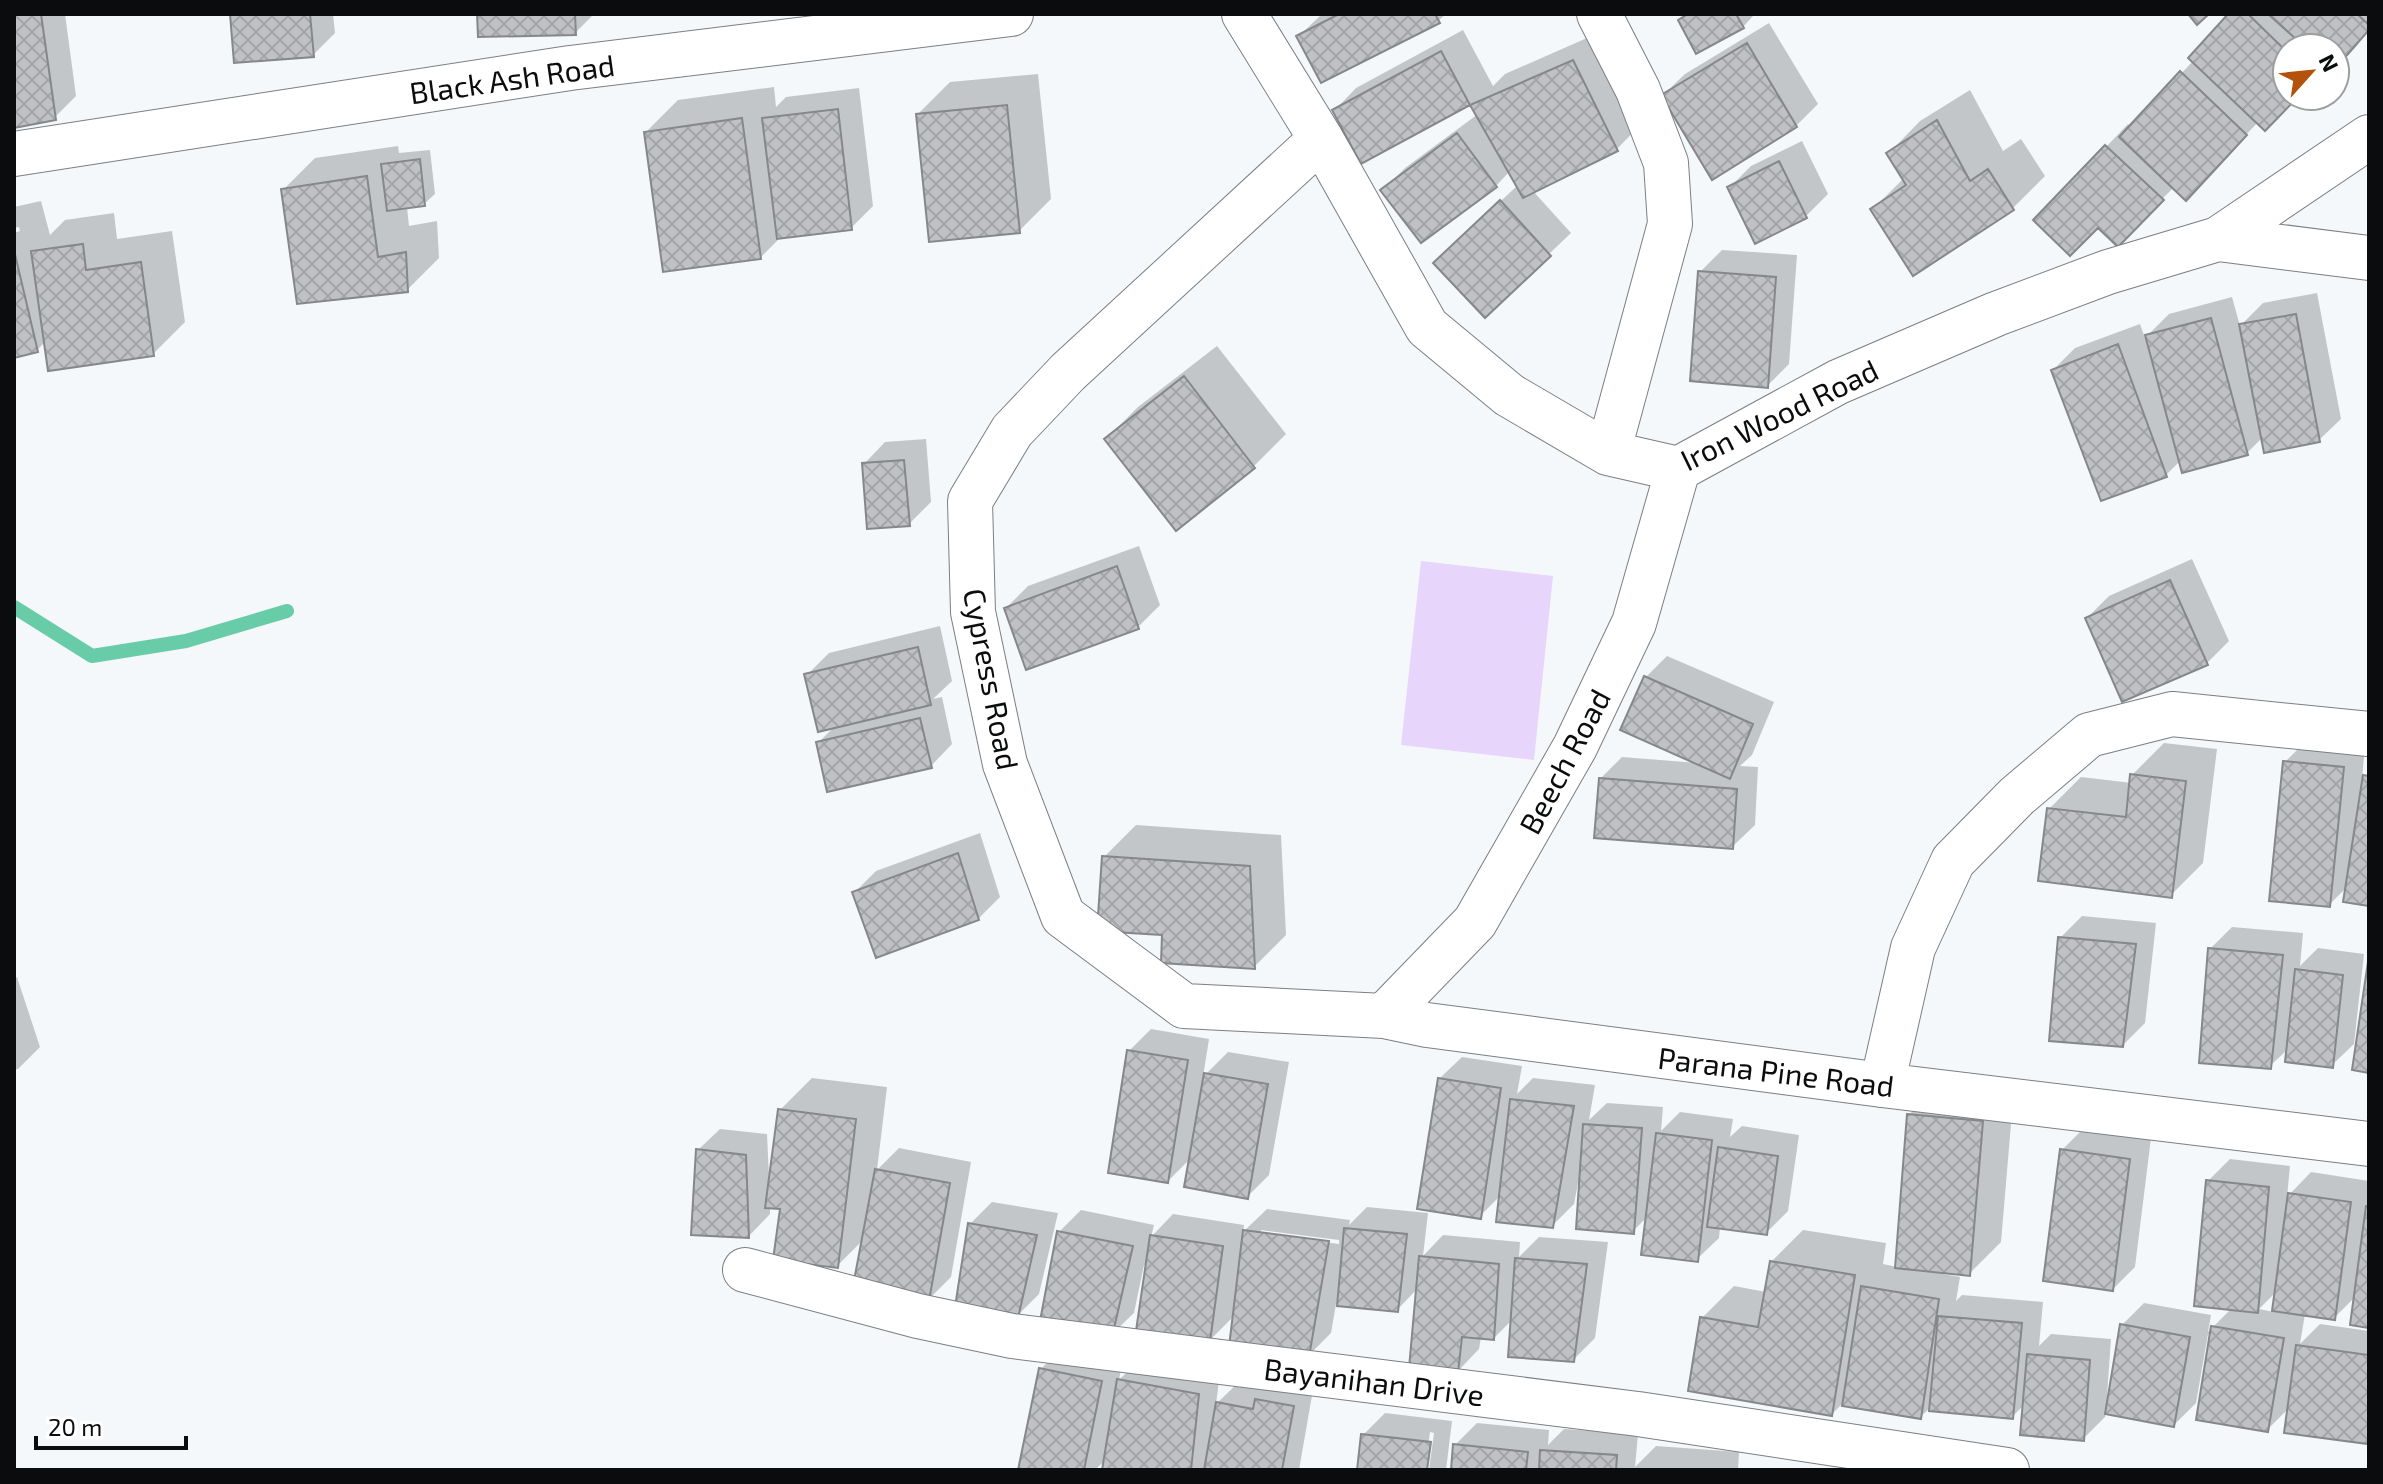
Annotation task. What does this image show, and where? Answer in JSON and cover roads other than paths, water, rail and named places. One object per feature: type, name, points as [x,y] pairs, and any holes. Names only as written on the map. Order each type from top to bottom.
[{"type":"street","name":"Black Ash Road","points":[[14,154],[570,68],[1011,14]]},
{"type":"street","name":"Iron Wood Road","points":[[1244,14],[1321,139],[1427,327],[1509,395],[1608,453],[1678,469],[1838,382],[1996,314],[2108,272],[2218,239],[2369,258]]},
{"type":"street","points":[[1599,14],[1638,90],[1666,163],[1670,224],[1608,453]]},
{"type":"street","points":[[2218,239],[2369,137]]},
{"type":"street","name":"Cypress Road","points":[[1184,1006],[1063,916],[1005,764],[973,612],[970,501],[1012,431],[1068,372],[1321,139]]},
{"type":"street","name":"Beech Road","points":[[1384,1016],[1475,922],[1575,747],[1634,623],[1678,469]]},
{"type":"street","points":[[1882,1085],[1913,948],[1953,861],[2017,796],[2089,735],[2172,714],[2369,734]]},
{"type":"street","name":"Parana Pine Road","points":[[1184,1006],[1384,1016],[1427,1025],[1882,1085],[2369,1144]]},
{"type":"street","name":"Bayanihan Drive","points":[[745,1270],[918,1316],[1012,1336],[1638,1414],[2007,1470]]},
{"type":"waterway","points":[[14,607],[92,656],[186,641],[287,611]]}]
